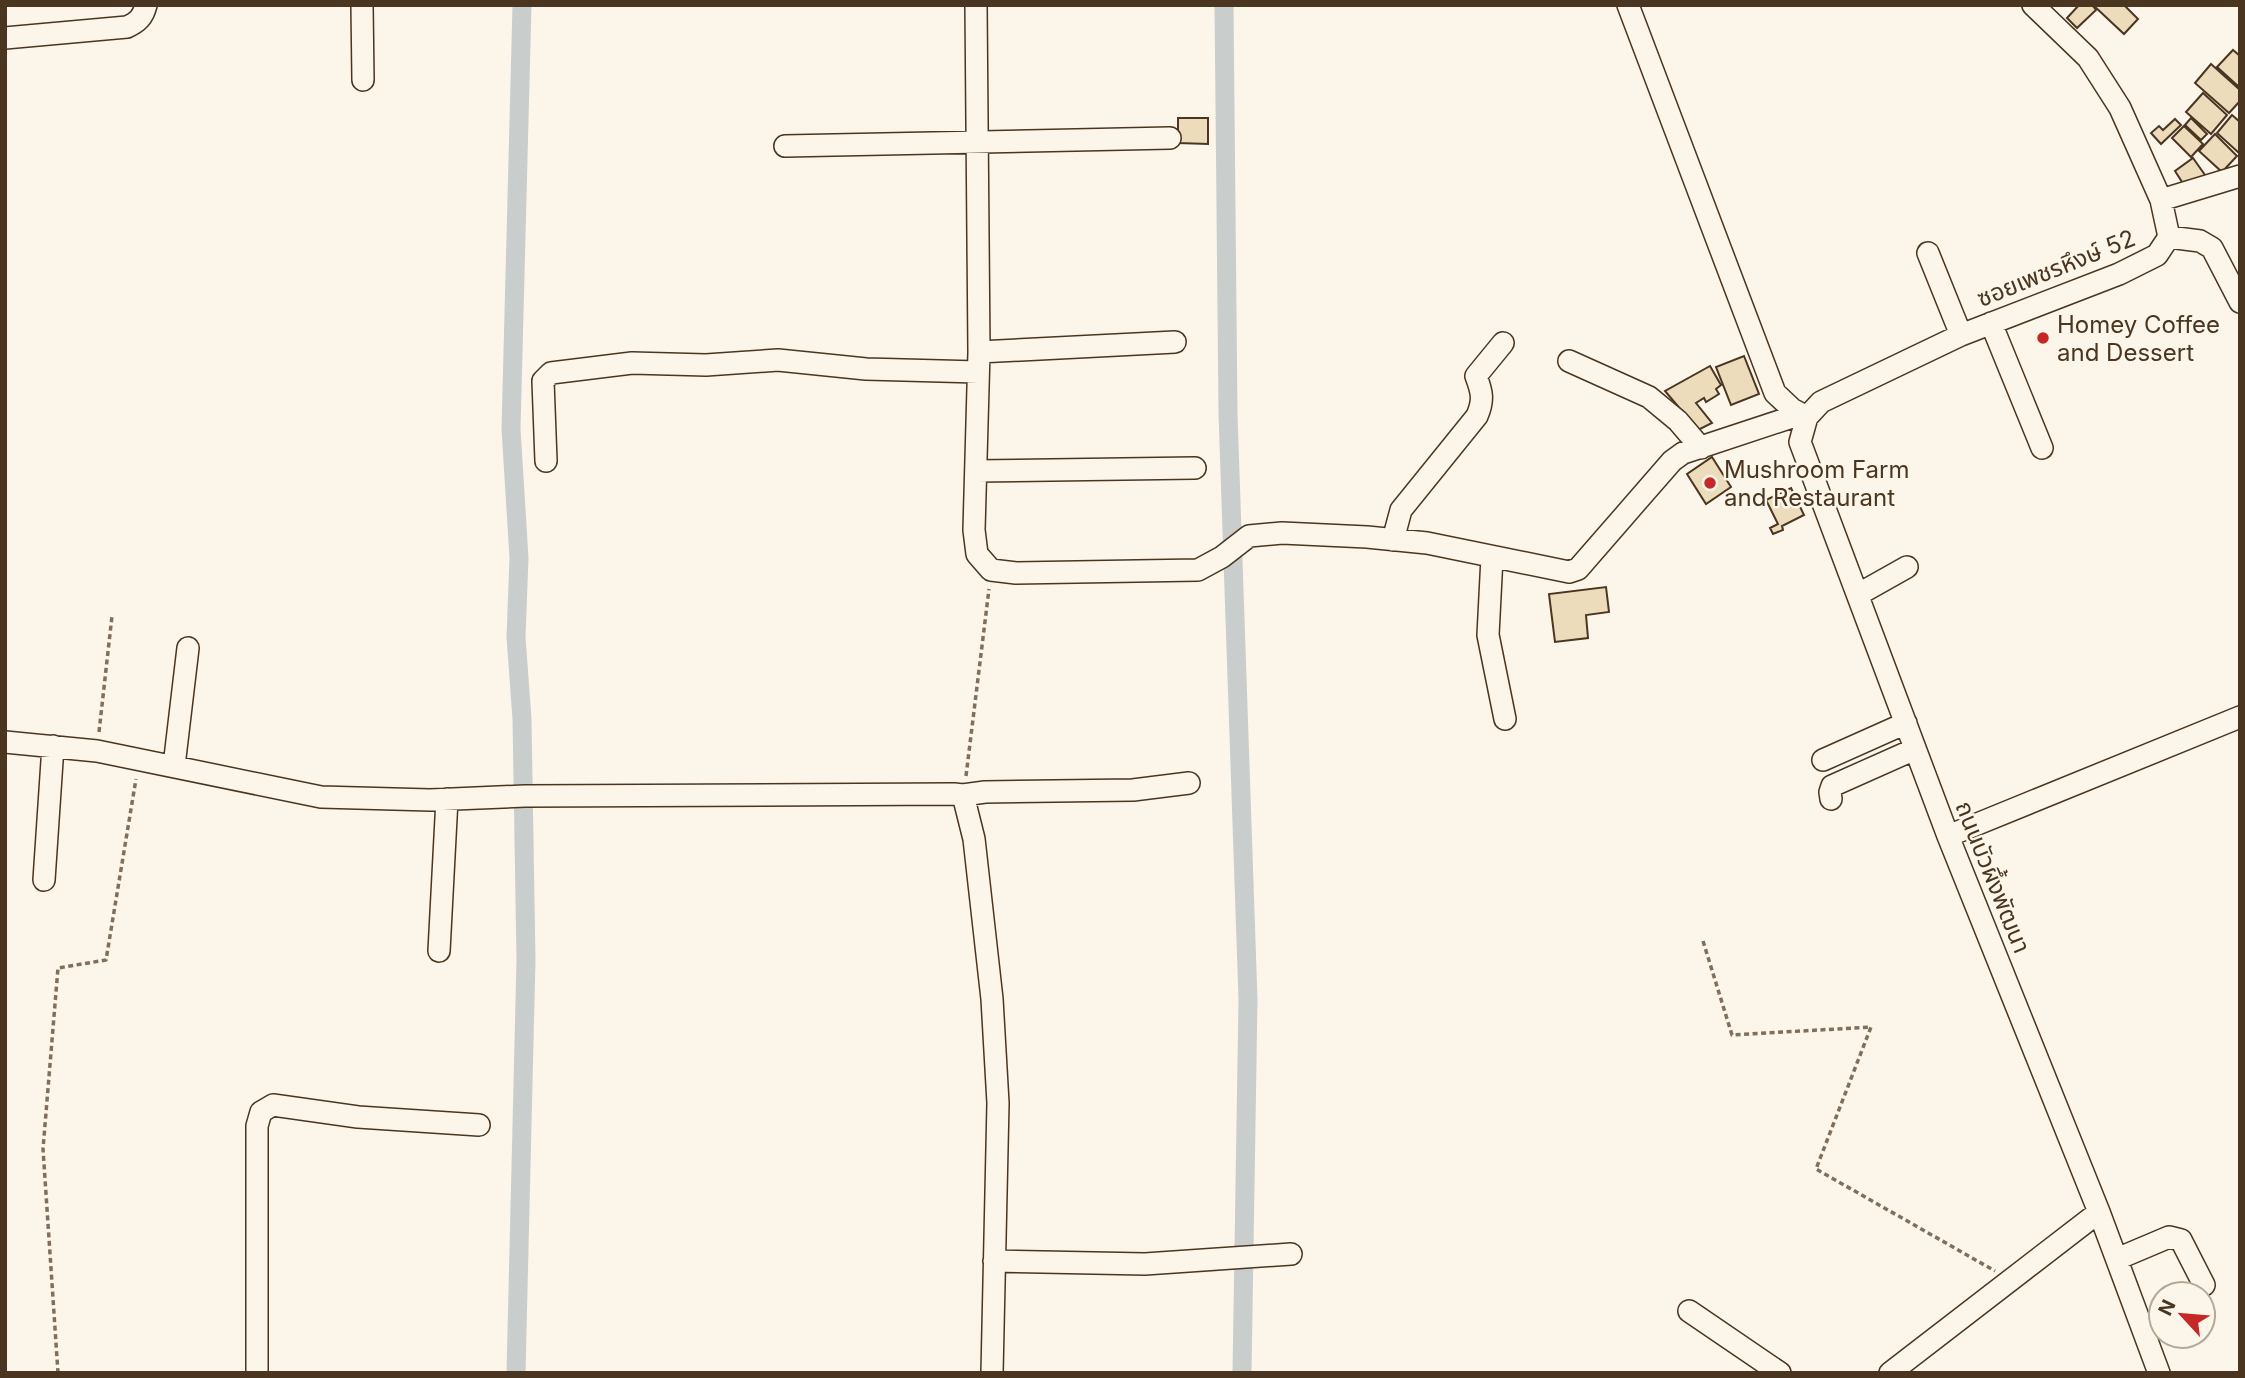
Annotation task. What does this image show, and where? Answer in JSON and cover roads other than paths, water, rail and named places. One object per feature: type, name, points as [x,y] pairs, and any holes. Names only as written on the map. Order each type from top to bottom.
[{"type":"street","points":[[5,38],[127,27],[138,22],[146,5]]},
{"type":"street","points":[[362,5],[363,80]]},
{"type":"street","points":[[976,5],[979,362],[974,530],[977,554],[992,570],[1016,573],[1198,569],[1222,557],[1249,536],[1282,533],[1427,543],[1492,556],[1488,635],[1505,719]]},
{"type":"street","points":[[1628,5],[1774,393],[1792,409],[1811,413]]},
{"type":"street","name":"ซอยเพชรหึงษ์ 52","points":[[1492,556],[1569,572],[1578,569],[1672,461],[1683,453],[1811,413],[1961,335],[2119,274],[2157,255],[2169,237],[2161,200],[2120,108],[2088,58],[2044,9]]},
{"type":"street","points":[[785,146],[1170,138]]},
{"type":"street","points":[[2161,200],[2240,176]]},
{"type":"street","points":[[2169,237],[2200,241],[2212,248],[2240,302]]},
{"type":"street","points":[[1928,253],[1961,335]]},
{"type":"street","points":[[1991,323],[2042,448]]},
{"type":"street","points":[[545,461],[542,381],[551,373],[632,363],[706,365],[778,360],[866,369],[979,362],[1175,342]]},
{"type":"street","points":[[1393,540],[1401,510],[1477,416],[1483,404],[1476,376],[1503,342]]},
{"type":"street","points":[[1569,361],[1649,397],[1678,421],[1701,448]]},
{"type":"street","name":"ถนนบัวผึ้งพัฒนา","points":[[1811,413],[1800,442],[1948,836],[2099,1212],[2159,1373]]},
{"type":"street","points":[[975,471],[1195,468]]},
{"type":"street","points":[[1858,594],[1907,567]]},
{"type":"street","points":[[174,766],[188,648]]},
{"type":"street","points":[[1948,836],[2240,717]]},
{"type":"street","points":[[1823,760],[1906,723]]},
{"type":"street","points":[[5,742],[97,751],[321,797],[447,799],[525,796],[963,795],[985,792],[1133,790],[1189,783]]},
{"type":"street","points":[[44,880],[52,746]]},
{"type":"street","points":[[1831,799],[1832,786],[1916,749]]},
{"type":"street","points":[[963,795],[974,839],[993,1012],[999,1103],[992,1373]]},
{"type":"street","points":[[439,951],[447,799]]},
{"type":"street","points":[[257,1373],[257,1126],[261,1112],[273,1105],[358,1117],[478,1125]]},
{"type":"street","points":[[1901,1369],[2099,1212]]},
{"type":"street","points":[[2117,1259],[2169,1237],[2175,1237],[2181,1240],[2201,1280]]},
{"type":"street","points":[[994,1261],[1145,1264],[1291,1254]]},
{"type":"street","points":[[1689,1311],[1780,1373]]},
{"type":"waterway","points":[[516,1373],[526,960],[522,719],[516,637],[519,558],[511,429],[522,5]]},
{"type":"waterway","points":[[1224,5],[1228,414],[1248,999],[1242,1373]]},
{"type":"place","name":"Homey Coffee and Dessert","points":[[2043,338]]},
{"type":"place","name":"Mushroom Farm and Restaurant","points":[[1710,483]]}]
